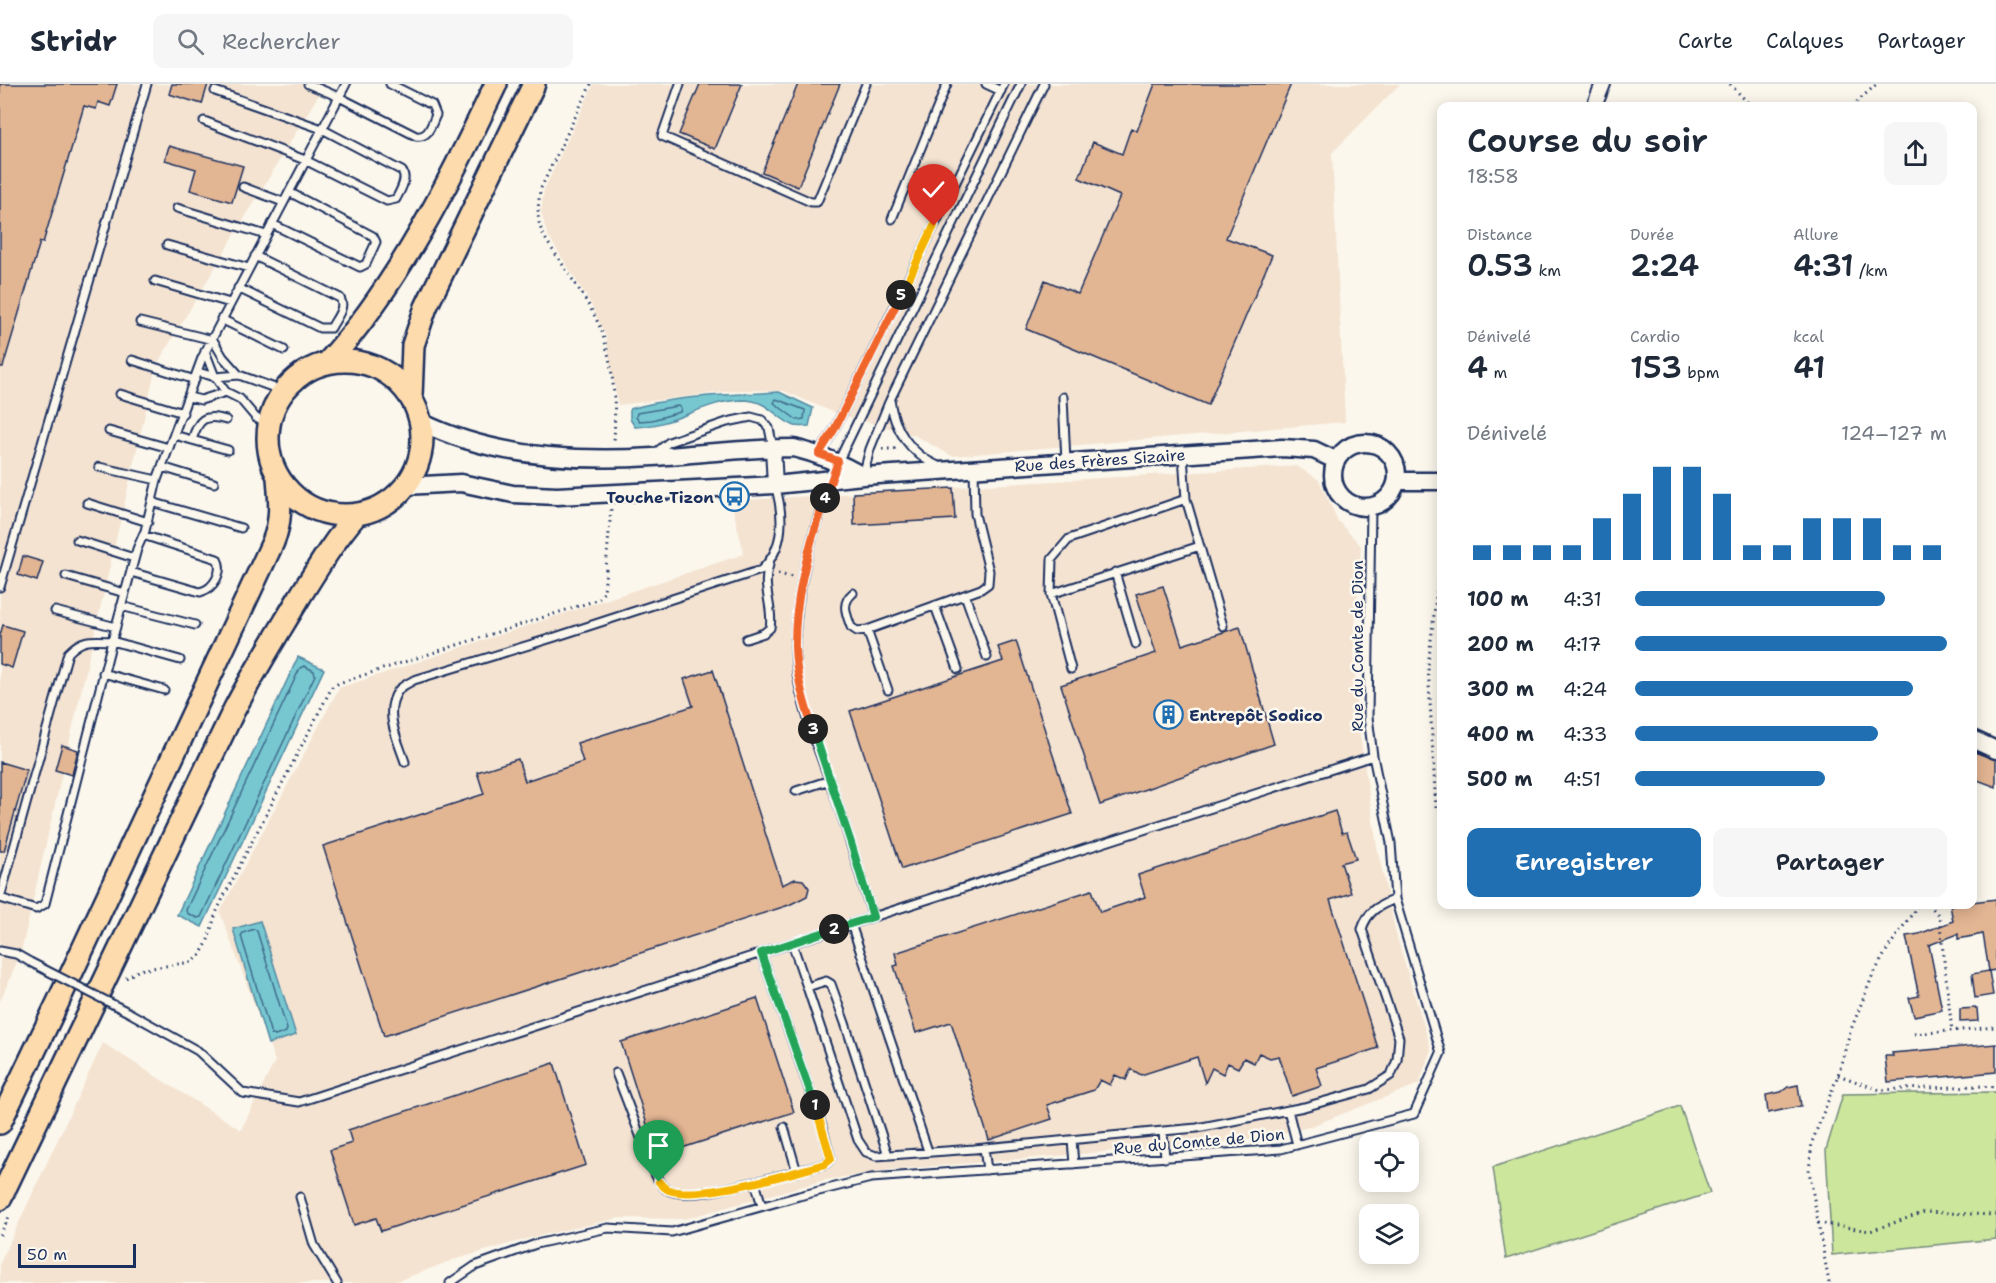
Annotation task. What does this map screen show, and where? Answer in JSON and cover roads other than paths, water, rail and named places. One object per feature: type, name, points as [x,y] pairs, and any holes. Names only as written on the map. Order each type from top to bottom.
[{"type":"main road","points":[[328,362],[366,316],[402,264],[496,84]]},
{"type":"main road","points":[[411,398],[413,345],[426,307],[534,84]]},
{"type":"main road","points":[[348,360],[366,363],[399,382],[411,398],[421,422],[422,445],[417,467],[405,486],[383,504],[357,514],[339,515],[321,511],[304,504],[290,493],[278,478],[267,443],[268,424],[273,407],[283,391],[311,368],[328,362],[348,360]]},
{"type":"main road","points":[[0,1123],[273,542],[281,515],[278,478]]},
{"type":"main road","points":[[5,1207],[234,710],[309,583],[357,514]]},
{"type":"street","points":[[1596,102],[1603,84]]},
{"type":"street","points":[[421,422],[452,436],[500,448],[551,456],[613,459],[794,448],[838,461],[863,476]]},
{"type":"street","points":[[1366,442],[1384,448],[1395,463],[1397,481],[1392,493],[1383,502],[1371,507],[1353,505],[1339,495],[1332,478],[1335,460],[1348,447],[1366,442]]},
{"type":"street","points":[[773,448],[775,485]]},
{"type":"street","name":"Rue des Frères Sizaire","points":[[405,486],[460,483],[530,496],[775,485],[863,476],[1282,448],[1314,450],[1335,460]]},
{"type":"street","points":[[1397,481],[1437,481]]},
{"type":"street","points":[[1977,742],[1996,750]]},
{"type":"lane","points":[[0,587],[147,84]]},
{"type":"lane","points":[[308,84],[416,136],[426,135],[436,115],[432,105],[390,84]]},
{"type":"lane","points":[[180,660],[112,641],[92,640],[77,643],[68,653],[0,898],[36,909],[45,904],[103,673],[112,641],[116,627],[134,558],[148,522],[157,480],[206,351],[221,319],[346,84]]},
{"type":"lane","points":[[680,84],[662,136],[811,202],[817,202],[866,84]]},
{"type":"lane","points":[[892,219],[947,84]]},
{"type":"lane","points":[[819,454],[834,430],[1002,87],[986,84]]},
{"type":"lane","points":[[873,917],[806,707],[797,666],[795,646],[802,580],[813,534],[838,461],[1022,84]]},
{"type":"lane","points":[[863,476],[870,449],[890,400],[1044,84]]},
{"type":"lane","points":[[204,121],[305,160],[387,201],[396,199],[405,180],[405,174],[402,171],[322,129],[214,91]]},
{"type":"lane","points":[[243,187],[283,202]]},
{"type":"lane","points":[[272,224],[360,267],[366,264],[376,242],[373,236],[289,192]]},
{"type":"lane","points":[[177,207],[266,235]]},
{"type":"lane","points":[[166,244],[249,268]]},
{"type":"lane","points":[[238,288],[320,328],[331,328],[342,308],[343,303],[340,298],[255,256]]},
{"type":"lane","points":[[155,281],[230,303]]},
{"type":"lane","points":[[221,319],[285,350]]},
{"type":"lane","points":[[140,322],[213,340],[223,357],[239,375]]},
{"type":"lane","points":[[206,351],[215,377],[226,392],[240,399],[256,418],[268,424]]},
{"type":"lane","points":[[132,360],[195,380]]},
{"type":"lane","points":[[198,372],[215,377],[239,375],[283,391]]},
{"type":"lane","points":[[189,397],[201,400],[226,392]]},
{"type":"lane","points":[[120,394],[183,413]]},
{"type":"lane","points":[[1063,398],[1066,462]]},
{"type":"lane","points":[[890,400],[892,418],[900,434],[928,461],[948,470]]},
{"type":"lane","points":[[651,457],[669,442],[727,422],[751,417],[762,420],[769,428],[773,448]]},
{"type":"lane","points":[[192,440],[196,425],[205,418],[226,420]]},
{"type":"lane","points":[[110,431],[169,448]]},
{"type":"lane","points":[[174,435],[228,450]]},
{"type":"lane","points":[[1183,455],[1186,500],[1223,626]]},
{"type":"lane","points":[[99,468],[157,480]]},
{"type":"lane","points":[[162,468],[214,483]]},
{"type":"lane","points":[[853,593],[844,604],[851,627],[857,631],[867,630],[935,606],[981,589],[988,584],[990,577],[975,514],[974,468]]},
{"type":"lane","points":[[746,639],[764,633],[770,628],[772,620],[765,588],[767,571],[777,551],[782,521],[775,485]]},
{"type":"lane","points":[[1071,669],[1051,594],[1052,559],[1069,539],[1186,500]]},
{"type":"lane","points":[[152,502],[241,528]]},
{"type":"lane","points":[[87,503],[148,522]]},
{"type":"lane","name":"Rue du Comte de Dion","points":[[450,1283],[475,1266],[536,1244],[608,1228],[672,1232],[871,1178],[1281,1149],[1414,1114],[1441,1053],[1395,899],[1391,843],[1373,756],[1368,717],[1371,507]]},
{"type":"lane","points":[[130,572],[200,592],[207,591],[213,586],[220,570],[217,559],[143,535]]},
{"type":"lane","points":[[77,540],[134,558]]},
{"type":"lane","points":[[1051,594],[1200,546]]},
{"type":"lane","points":[[405,762],[391,717],[392,704],[399,690],[414,680],[746,576],[761,570],[770,563]]},
{"type":"lane","points":[[1115,572],[1136,645]]},
{"type":"lane","points":[[66,576],[125,593]]},
{"type":"lane","points":[[965,595],[987,657]]},
{"type":"lane","points":[[121,606],[195,625]]},
{"type":"lane","points":[[935,606],[958,669]]},
{"type":"lane","points":[[55,611],[116,627]]},
{"type":"lane","points":[[867,630],[888,690]]},
{"type":"lane","points":[[103,673],[164,690]]},
{"type":"lane","points":[[0,951],[16,954],[198,1051],[243,1093],[299,1102],[1373,756]]},
{"type":"lane","points":[[796,791],[830,780]]},
{"type":"lane","points":[[792,943],[858,1140],[866,1152],[876,1156],[1197,1128],[1288,1110],[1369,1089],[1391,1075],[1397,1060],[1399,1038],[1362,929],[1366,918],[1374,908],[1395,899]]},
{"type":"lane","points":[[851,924],[928,1151]]},
{"type":"lane","points":[[616,1073],[653,1169],[659,1182],[667,1190],[699,1193],[755,1182],[825,1164],[831,1159],[822,1126],[761,953]]},
{"type":"lane","points":[[807,987],[826,981],[831,984],[888,1155]]},
{"type":"lane","points":[[1288,1110],[1297,1145]]},
{"type":"lane","points":[[784,1127],[797,1172]]},
{"type":"lane","points":[[1163,1131],[1165,1158]]},
{"type":"lane","points":[[1072,1140],[1074,1164]]},
{"type":"lane","points":[[984,1148],[987,1170]]},
{"type":"lane","points":[[755,1182],[762,1206]]},
{"type":"lane","points":[[300,1197],[314,1245],[337,1283]]},
{"type":"water","points":[[779,392],[813,408],[809,426],[795,426],[766,406],[742,400],[715,404],[650,426],[635,427],[630,419],[630,409],[648,404],[704,396]]},
{"type":"water","points":[[298,657],[324,669],[202,927],[177,915]]},
{"type":"water","points":[[260,921],[296,1035],[268,1044],[233,929]]},
{"type":"place","name":"Touche Tizon","points":[[735,497]]},
{"type":"place","name":"Entrepôt Sodico","points":[[1168,715]]}]
